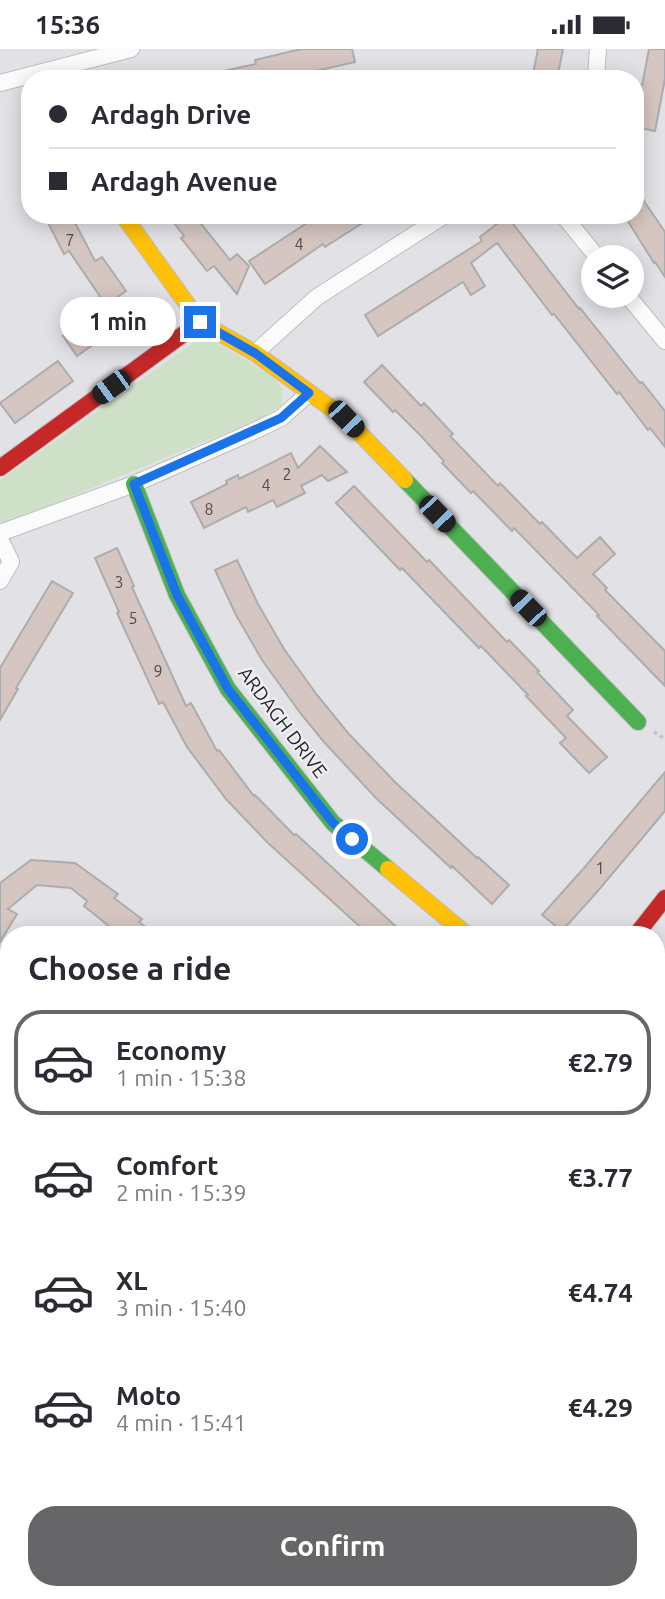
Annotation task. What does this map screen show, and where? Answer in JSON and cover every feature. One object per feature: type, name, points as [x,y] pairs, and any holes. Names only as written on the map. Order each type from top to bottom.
[{"type":"street","points":[[71,70],[131,49]]},
{"type":"street","points":[[597,70],[598,49]]},
{"type":"street","points":[[0,83],[21,80]]},
{"type":"street","points":[[129,224],[200,322],[255,353],[346,419],[638,722]]},
{"type":"street","points":[[255,353],[317,297],[431,224]]},
{"type":"street","points":[[570,224],[587,245]]},
{"type":"street","points":[[638,308],[665,341]]},
{"type":"street","points":[[0,468],[200,322]]},
{"type":"street","points":[[0,533],[134,484],[281,418],[309,393]]},
{"type":"street","name":"ARDAGH DRIVE","points":[[134,484],[177,595],[228,689],[333,823],[456,926]]},
{"type":"street","points":[[0,539],[11,562],[0,581]]},
{"type":"street","points":[[643,926],[665,898]]},
{"type":"green space","points":[[209,338],[272,376],[283,389],[281,405],[266,416],[7,523],[0,522],[0,480],[196,341]]},
{"type":"building","points":[[301,49],[352,49],[355,62],[320,70],[228,70],[256,64],[255,60]]},
{"type":"building","points":[[538,49],[563,49],[559,70],[534,70]]},
{"type":"building","points":[[649,49],[665,49],[665,79],[655,131],[644,129],[644,75]]},
{"type":"building","points":[[644,201],[665,232],[665,277],[630,224],[644,224]]},
{"type":"building","points":[[49,224],[76,224],[95,261],[102,257],[126,291],[106,305],[69,251],[64,254]]},
{"type":"building","points":[[175,224],[201,224],[230,260],[237,254],[249,266],[237,294],[214,266],[207,271],[181,238],[184,236]]},
{"type":"building","points":[[305,224],[361,224],[325,247],[323,244],[265,284],[249,261]]},
{"type":"building","points":[[497,224],[513,224],[579,309],[665,411],[665,447],[650,428],[648,430],[619,392],[617,394],[497,243],[471,263],[485,286],[471,295],[463,282],[378,336],[365,315],[482,241],[480,237]]},
{"type":"building","points":[[97,311],[112,331],[77,356],[63,336]]},
{"type":"building","points":[[58,361],[73,381],[15,423],[0,403]]},
{"type":"building","points":[[382,365],[421,406],[424,403],[453,434],[450,436],[498,486],[500,483],[577,558],[600,537],[615,554],[593,574],[607,588],[605,590],[665,651],[665,686],[514,528],[512,531],[473,491],[471,493],[421,436],[364,382]]},
{"type":"building","points":[[320,446],[347,472],[328,481],[322,475],[301,486],[305,493],[277,507],[273,500],[248,512],[246,507],[204,528],[191,502],[227,484],[226,481],[238,475],[239,479],[291,453],[298,468]]},
{"type":"building","points":[[354,486],[507,642],[509,640],[573,710],[567,716],[607,757],[589,773],[560,743],[566,738],[526,696],[528,695],[402,568],[400,570],[336,503]]},
{"type":"building","points":[[117,548],[186,706],[191,703],[217,751],[219,750],[254,796],[395,926],[359,926],[267,842],[226,799],[187,747],[163,702],[159,704],[95,558]]},
{"type":"building","points":[[237,560],[284,649],[348,733],[395,782],[509,885],[492,904],[376,798],[301,714],[262,660],[236,615],[215,570]]},
{"type":"building","points":[[52,581],[73,593],[0,720],[0,668]]},
{"type":"building","points":[[665,772],[665,811],[566,926],[556,926],[542,915]]},
{"type":"building","points":[[31,860],[75,863],[118,894],[114,898],[142,919],[139,922],[144,926],[109,926],[84,906],[87,901],[71,888],[37,885],[8,909],[17,914],[10,926],[0,926],[0,883]]},
{"type":"traffic: fast","points":[[405,480],[638,722]]},
{"type":"traffic: fast","points":[[134,484],[177,595],[228,689],[333,823],[388,869]]},
{"type":"traffic: slow","points":[[129,224],[200,322],[255,353],[346,419],[405,480]]},
{"type":"traffic: slow","points":[[388,869],[456,926]]},
{"type":"traffic: jam","points":[[0,468],[200,322]]},
{"type":"traffic: jam","points":[[643,926],[665,898]]},
{"type":"route","points":[[200,322],[255,353],[309,393],[281,418],[134,484],[177,595],[228,689],[333,823],[352,839]]}]
